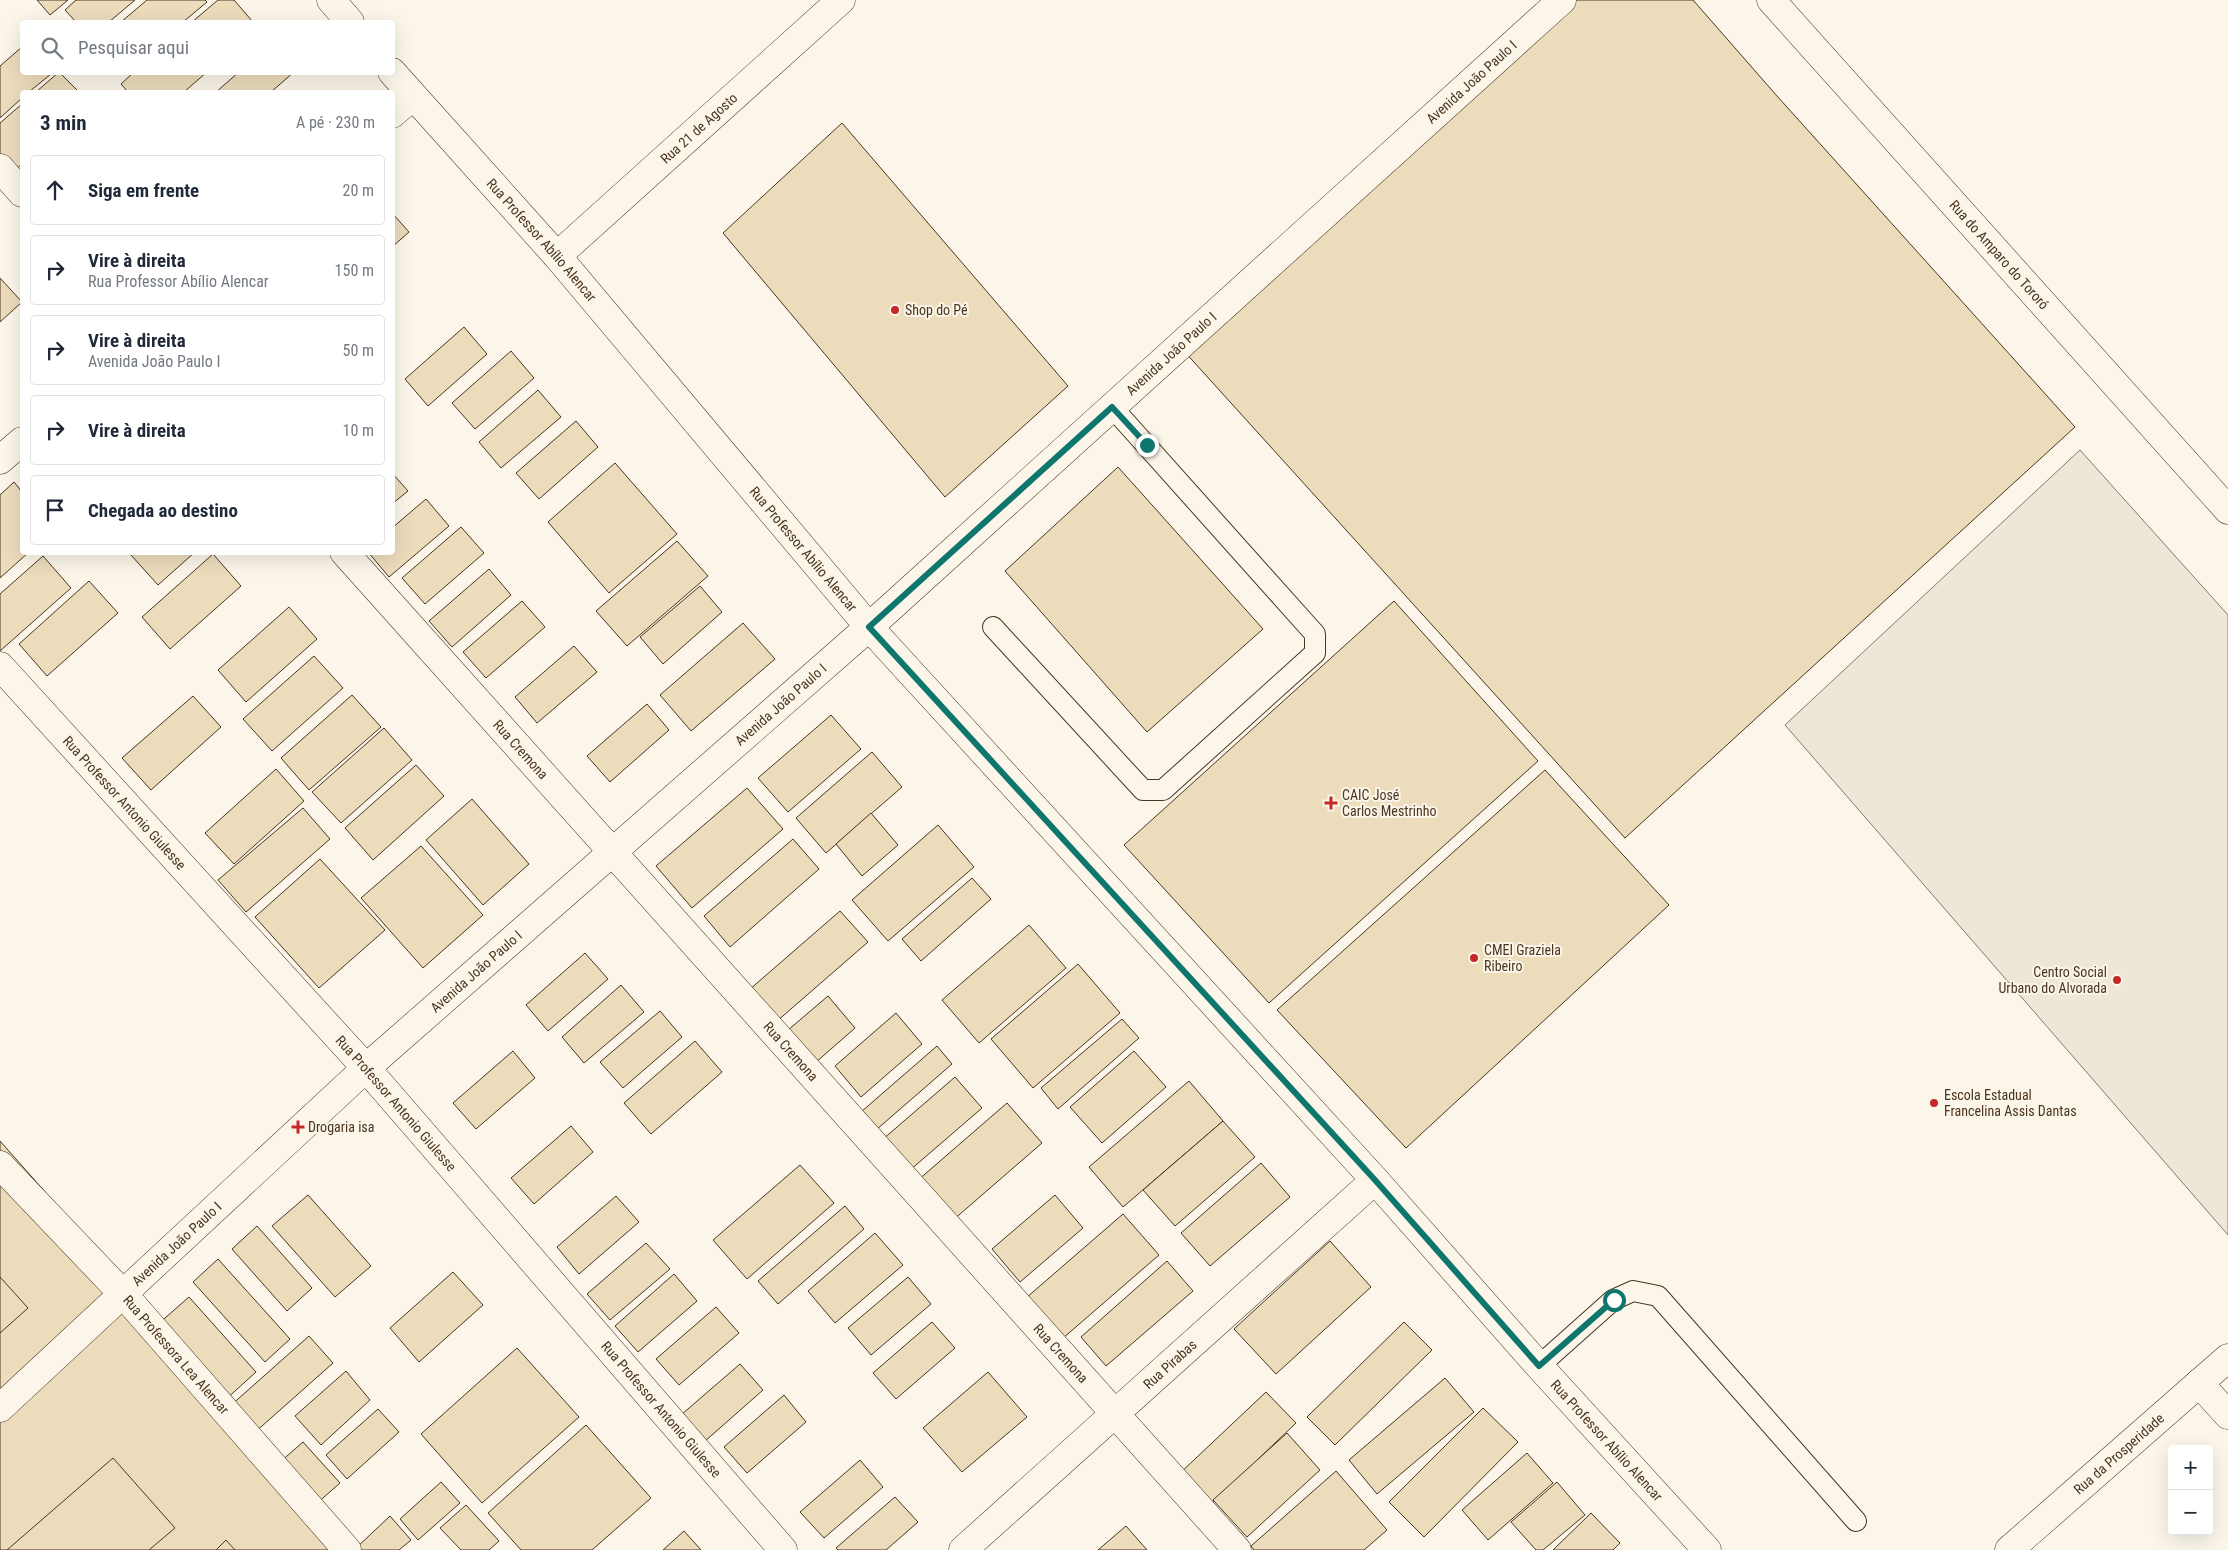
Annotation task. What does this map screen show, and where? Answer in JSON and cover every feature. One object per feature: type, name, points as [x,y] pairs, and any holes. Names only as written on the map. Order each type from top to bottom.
[{"type":"street","points":[[331,0],[348,20]]},
{"type":"street","name":"Rua 21 de Agosto","points":[[557,256],[841,0]]},
{"type":"street","name":"Avenida João Paulo I","points":[[0,1408],[124,1295],[366,1068],[869,627],[1562,0]]},
{"type":"street","name":"Rua do Amparo do Tororó","points":[[1772,0],[2228,510]]},
{"type":"street","name":"Rua Professor Abílio Alencar","points":[[395,75],[557,256],[869,627],[1375,1180],[1539,1366],[1707,1550]]},
{"type":"street","points":[[395,111],[413,96]]},
{"type":"street","points":[[0,168],[20,191]]},
{"type":"street","points":[[0,460],[20,443]]},
{"type":"street","name":"Rua Cremona","points":[[347,555],[1237,1550]]},
{"type":"street","name":"Rua Professor Antonio Giulesse","points":[[0,666],[366,1068],[783,1550]]},
{"type":"street","name":"Rua Professora Lea Alencar","points":[[0,1164],[124,1295],[347,1550]]},
{"type":"street","name":"Rua Pirabas","points":[[963,1550],[1375,1180]]},
{"type":"street","name":"Rua da Prosperidade","points":[[2009,1550],[2228,1358]]},
{"type":"street","points":[[2199,1383],[2228,1415]]},
{"type":"lane","points":[[993,627],[1143,790],[1163,790],[1315,653],[1315,634],[1112,407]]},
{"type":"lane","points":[[1539,1366],[1614,1300],[1632,1291],[1658,1296],[1856,1521]]},
{"type":"shaded area","name":"Centro Social Urbano do Alvorada","points":[[2080,450],[2228,615],[2228,1235],[1785,725]]},
{"type":"building","points":[[37,0],[68,0],[50,15]]},
{"type":"building","points":[[76,0],[135,0],[111,20],[74,20],[65,10]]},
{"type":"building","points":[[147,0],[205,0],[207,2],[185,20],[123,20]]},
{"type":"building","points":[[218,0],[234,0],[251,20],[194,20]]},
{"type":"building","points":[[1575,0],[1693,0],[2075,427],[1625,838],[1183,350]]},
{"type":"building","points":[[20,49],[20,75],[50,75],[31,90],[20,90],[20,100],[0,118],[0,66]]},
{"type":"building","points":[[56,75],[62,75],[77,90],[38,90]]},
{"type":"building","points":[[131,75],[204,75],[186,90],[126,90],[121,84]]},
{"type":"building","points":[[236,75],[291,75],[273,90],[218,90]]},
{"type":"building","points":[[20,106],[20,166],[13,172],[0,157],[0,123]]},
{"type":"building","name":"Shop do Pé","points":[[842,123],[1068,386],[945,497],[723,233]]},
{"type":"building","points":[[395,216],[409,232],[395,244]]},
{"type":"building","points":[[0,278],[20,300],[20,304],[0,322]]},
{"type":"building","points":[[464,327],[487,354],[428,406],[405,379]]},
{"type":"building","points":[[511,351],[534,378],[475,429],[452,403]]},
{"type":"building","points":[[538,390],[561,417],[501,468],[479,442]]},
{"type":"building","points":[[576,421],[598,447],[539,499],[516,473]]},
{"type":"building","points":[[615,463],[677,534],[609,593],[548,522]]},
{"type":"building","points":[[1118,467],[1263,629],[1147,732],[1005,571]]},
{"type":"building","points":[[395,476],[408,491],[395,502]]},
{"type":"building","points":[[14,482],[20,490],[20,555],[26,555],[0,578],[0,495]]},
{"type":"building","points":[[426,499],[449,526],[389,577],[371,555],[395,555],[395,525]]},
{"type":"building","points":[[461,527],[484,553],[425,604],[402,578]]},
{"type":"building","points":[[677,541],[708,576],[627,646],[596,611]]},
{"type":"building","points":[[131,555],[192,555],[158,585]]},
{"type":"building","points":[[212,555],[241,586],[170,649],[142,617]]},
{"type":"building","points":[[43,556],[71,588],[0,651],[0,594]]},
{"type":"building","points":[[489,569],[511,595],[452,647],[429,621]]},
{"type":"building","points":[[89,581],[118,613],[47,676],[19,644]]},
{"type":"building","points":[[700,586],[722,612],[663,664],[640,637]]},
{"type":"building","points":[[522,601],[545,627],[486,678],[463,652]]},
{"type":"building","name":"CAIC José Carlos Mestrinho","points":[[1394,601],[1538,761],[1269,1003],[1124,845]]},
{"type":"building","points":[[289,607],[317,639],[246,702],[218,670]]},
{"type":"building","points":[[743,623],[775,659],[691,731],[660,695]]},
{"type":"building","points":[[574,646],[597,672],[537,723],[515,697]]},
{"type":"building","points":[[314,656],[343,688],[272,751],[243,719]]},
{"type":"building","points":[[352,695],[381,727],[309,790],[281,758]]},
{"type":"building","points":[[193,696],[221,727],[151,790],[122,758]]},
{"type":"building","points":[[647,704],[669,730],[610,782],[587,756]]},
{"type":"building","points":[[831,715],[861,749],[788,812],[758,778]]},
{"type":"building","points":[[384,728],[412,760],[341,823],[312,792]]},
{"type":"building","points":[[872,752],[902,787],[826,853],[796,818]]},
{"type":"building","points":[[416,765],[444,796],[373,860],[345,828]]},
{"type":"building","points":[[276,769],[304,801],[234,864],[205,833]]},
{"type":"building","name":"CMEI Graziela Ribeiro","points":[[1545,770],[1669,905],[1406,1148],[1277,1010]]},
{"type":"building","points":[[747,788],[783,829],[692,908],[656,866]]},
{"type":"building","points":[[472,799],[529,864],[483,905],[426,840]]},
{"type":"building","points":[[303,808],[330,839],[246,912],[218,880]]},
{"type":"building","points":[[871,813],[898,845],[862,876],[836,844]]},
{"type":"building","points":[[938,825],[974,867],[888,941],[852,900]]},
{"type":"building","points":[[793,839],[819,869],[730,947],[704,916]]},
{"type":"building","points":[[421,846],[483,915],[423,968],[361,898]]},
{"type":"building","points":[[320,859],[385,930],[319,988],[255,917]]},
{"type":"building","points":[[972,878],[991,899],[921,961],[902,939]]},
{"type":"building","points":[[840,911],[868,942],[776,1022],[749,990]]},
{"type":"building","points":[[1029,925],[1066,968],[979,1043],[942,1000]]},
{"type":"building","points":[[585,953],[608,979],[548,1031],[526,1005]]},
{"type":"building","points":[[1078,964],[1120,1013],[1033,1088],[991,1039]]},
{"type":"building","points":[[621,985],[644,1012],[584,1063],[562,1037]]},
{"type":"building","points":[[828,996],[855,1028],[815,1063],[787,1031]]},
{"type":"building","points":[[660,1011],[682,1037],[623,1088],[600,1062]]},
{"type":"building","points":[[896,1013],[922,1044],[861,1097],[835,1066]]},
{"type":"building","points":[[1122,1019],[1139,1038],[1058,1109],[1041,1088]]},
{"type":"building","points":[[695,1041],[722,1072],[651,1134],[624,1103]]},
{"type":"building","points":[[937,1046],[952,1064],[876,1130],[861,1112]]},
{"type":"building","points":[[513,1051],[535,1078],[476,1129],[453,1103]]},
{"type":"building","points":[[1134,1051],[1166,1087],[1102,1143],[1070,1107]]},
{"type":"building","points":[[955,1077],[982,1108],[909,1171],[882,1140]]},
{"type":"building","points":[[1189,1081],[1223,1121],[1123,1207],[1089,1167]]},
{"type":"building","points":[[1007,1103],[1042,1143],[952,1221],[917,1181]]},
{"type":"building","points":[[1223,1121],[1255,1157],[1175,1226],[1143,1190]]},
{"type":"building","points":[[571,1126],[593,1152],[534,1204],[511,1178]]},
{"type":"building","points":[[0,1141],[363,1550],[0,1550]]},
{"type":"building","points":[[1261,1163],[1290,1197],[1210,1266],[1181,1233]]},
{"type":"building","points":[[800,1165],[834,1203],[747,1279],[713,1240]]},
{"type":"building","points":[[308,1195],[371,1266],[335,1297],[272,1226]]},
{"type":"building","points":[[1055,1195],[1083,1228],[1020,1282],[992,1249]]},
{"type":"building","points":[[616,1196],[639,1222],[579,1274],[557,1247]]},
{"type":"building","points":[[845,1206],[864,1229],[778,1304],[758,1281]]},
{"type":"building","points":[[1123,1214],[1159,1255],[1062,1339],[1026,1298]]},
{"type":"building","points":[[257,1226],[312,1288],[287,1311],[232,1249]]},
{"type":"building","points":[[875,1233],[903,1265],[835,1323],[808,1291]]},
{"type":"building","points":[[1330,1241],[1371,1287],[1276,1374],[1234,1329]]},
{"type":"building","points":[[646,1243],[670,1269],[610,1320],[587,1294]]},
{"type":"building","points":[[218,1259],[290,1339],[265,1362],[193,1282]]},
{"type":"building","points":[[1167,1261],[1193,1291],[1106,1366],[1081,1337]]},
{"type":"building","points":[[453,1272],[483,1305],[419,1362],[390,1328]]},
{"type":"building","points":[[674,1274],[697,1301],[638,1352],[615,1326]]},
{"type":"building","points":[[0,1277],[28,1308],[0,1333]]},
{"type":"building","points":[[908,1277],[931,1304],[871,1355],[848,1328]]},
{"type":"building","points":[[189,1297],[256,1372],[224,1401],[157,1325]]},
{"type":"building","points":[[716,1307],[739,1333],[679,1385],[656,1359]]},
{"type":"building","points":[[932,1322],[955,1348],[896,1399],[873,1373]]},
{"type":"building","points":[[1404,1322],[1432,1350],[1335,1445],[1307,1417]]},
{"type":"building","points":[[309,1336],[333,1363],[253,1434],[229,1407]]},
{"type":"building","points":[[517,1348],[579,1417],[482,1503],[421,1434]]},
{"type":"building","points":[[740,1364],[763,1390],[704,1442],[681,1415]]},
{"type":"building","points":[[346,1371],[370,1400],[321,1445],[295,1416]]},
{"type":"building","points":[[988,1372],[1027,1417],[962,1472],[923,1428]]},
{"type":"building","points":[[1445,1378],[1474,1412],[1377,1494],[1349,1460]]},
{"type":"building","points":[[1266,1392],[1296,1423],[1209,1506],[1178,1475]]},
{"type":"building","points":[[784,1395],[806,1422],[747,1473],[724,1447]]},
{"type":"building","points":[[1483,1408],[1518,1442],[1424,1537],[1389,1502]]},
{"type":"building","points":[[378,1409],[399,1432],[347,1479],[326,1455]]},
{"type":"building","points":[[586,1425],[651,1498],[592,1550],[521,1550],[488,1513]]},
{"type":"building","points":[[1287,1433],[1320,1470],[1247,1537],[1213,1500]]},
{"type":"building","points":[[303,1442],[340,1483],[315,1505],[279,1463]]},
{"type":"building","points":[[1527,1453],[1553,1483],[1488,1540],[1462,1510]]},
{"type":"building","points":[[113,1458],[175,1528],[149,1550],[7,1550]]},
{"type":"building","points":[[860,1460],[883,1487],[824,1538],[800,1512]]},
{"type":"building","points":[[1336,1471],[1387,1530],[1364,1550],[1254,1550],[1251,1546]]},
{"type":"building","points":[[441,1482],[460,1503],[418,1540],[400,1519]]},
{"type":"building","points":[[1557,1482],[1585,1515],[1543,1550],[1536,1550],[1511,1522]]},
{"type":"building","points":[[895,1497],[918,1522],[886,1550],[838,1550],[836,1548]]},
{"type":"building","points":[[466,1505],[499,1541],[489,1550],[461,1550],[440,1528]]},
{"type":"building","points":[[1591,1513],[1620,1543],[1613,1550],[1553,1550]]},
{"type":"building","points":[[390,1516],[411,1540],[399,1550],[354,1550]]},
{"type":"building","points":[[1126,1526],[1147,1550],[1098,1550]]},
{"type":"building","points":[[684,1531],[701,1550],[663,1550]]},
{"type":"building","points":[[226,1540],[235,1550],[216,1550]]},
{"type":"place","name":"Shop do Pé","points":[[895,310]]},
{"type":"place","name":"CAIC José Carlos Mestrinho","points":[[1331,803]]},
{"type":"place","name":"CMEI Graziela Ribeiro","points":[[1474,958]]},
{"type":"place","name":"Centro Social Urbano do Alvorada","points":[[2117,980]]},
{"type":"place","name":"Escola Estadual Francelina Assis Dantas","points":[[1934,1103]]},
{"type":"place","name":"Drogaria isa","points":[[298,1127]]},
{"type":"route","points":[[1147,445],[1112,407],[869,627],[1375,1180],[1539,1366],[1614,1300]]}]
